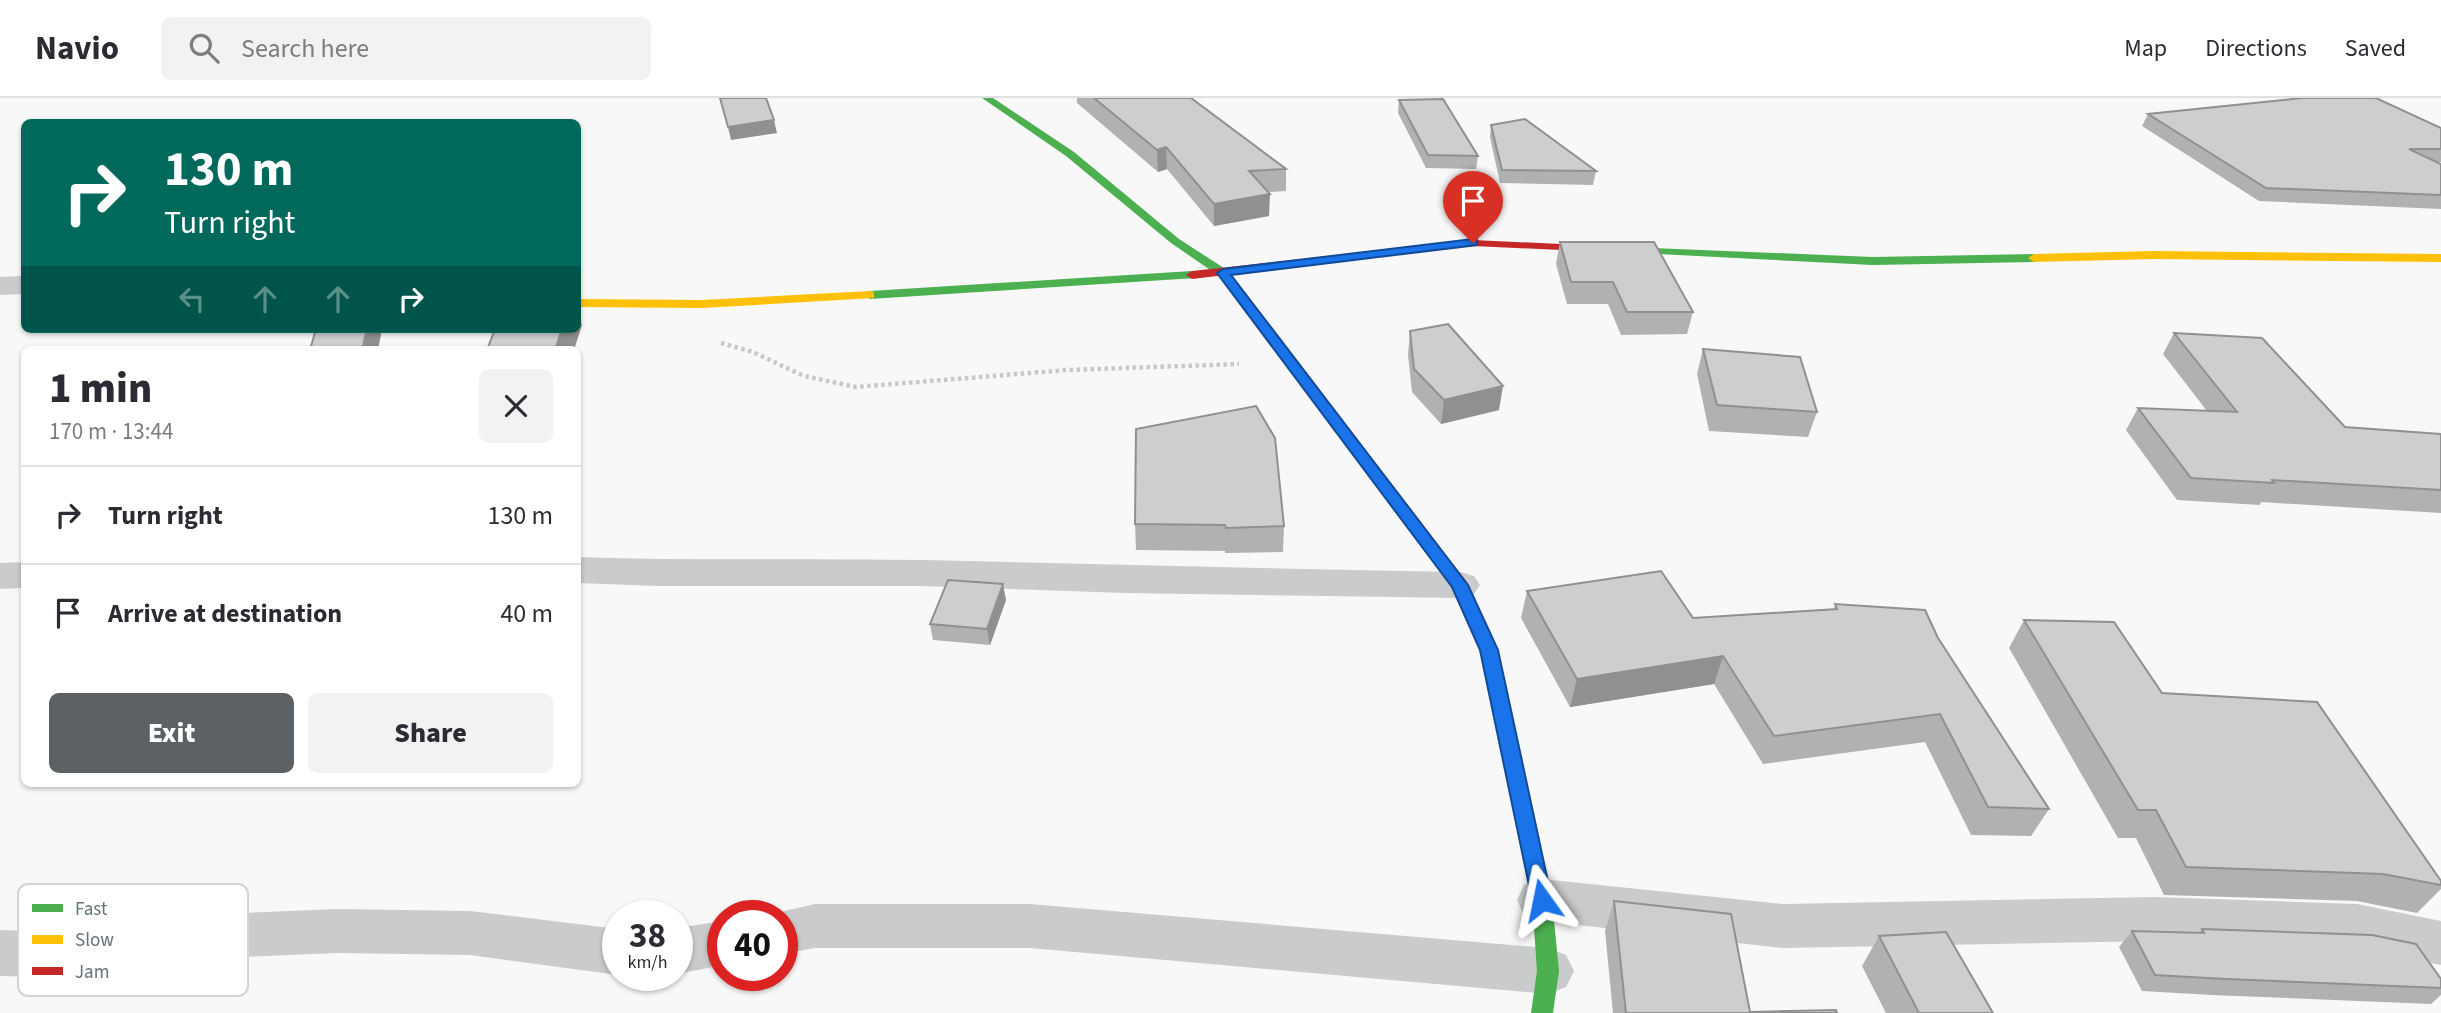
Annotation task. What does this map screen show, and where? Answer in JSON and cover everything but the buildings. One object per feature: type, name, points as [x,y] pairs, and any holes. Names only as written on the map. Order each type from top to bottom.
[{"type":"street","points":[[798,929],[815,926],[1030,926],[1545,992],[1542,900],[1489,650],[1460,585],[1223,273],[1175,241],[1070,154],[987,98]]},
{"type":"street","points":[[581,303],[702,304],[956,291],[1223,273],[1473,243],[1892,261],[2153,255],[2441,258]]},
{"type":"street","points":[[0,286],[21,285]]},
{"type":"street","points":[[581,570],[658,573],[920,573],[1125,580],[1460,585]]},
{"type":"street","points":[[0,576],[21,575]]},
{"type":"street","points":[[1542,900],[1783,926],[2154,919],[2357,926],[2441,943]]},
{"type":"street","points":[[248,935],[337,931],[470,933],[602,950]]},
{"type":"street","points":[[0,953],[18,954]]},
{"type":"path","points":[[715,341],[752,352],[804,376],[856,387],[1068,370],[1291,362]]},
{"type":"traffic: fast","points":[[987,98],[1070,154],[1175,241],[1223,273],[1234,287]]},
{"type":"traffic: fast","points":[[1604,249],[1873,261],[2034,258]]},
{"type":"traffic: fast","points":[[870,295],[1192,275]]},
{"type":"traffic: fast","points":[[1490,656],[1542,900],[1548,971],[1542,1013]]},
{"type":"traffic: slow","points":[[2034,258],[2153,255],[2441,258]]},
{"type":"traffic: slow","points":[[581,303],[702,304],[870,295]]},
{"type":"traffic: jam","points":[[1192,275],[1473,243],[1604,249]]},
{"type":"traffic: jam","points":[[1234,287],[1460,585],[1490,656]]},
{"type":"route","points":[[1473,243],[1223,273],[1460,585],[1489,650],[1542,900]]}]
